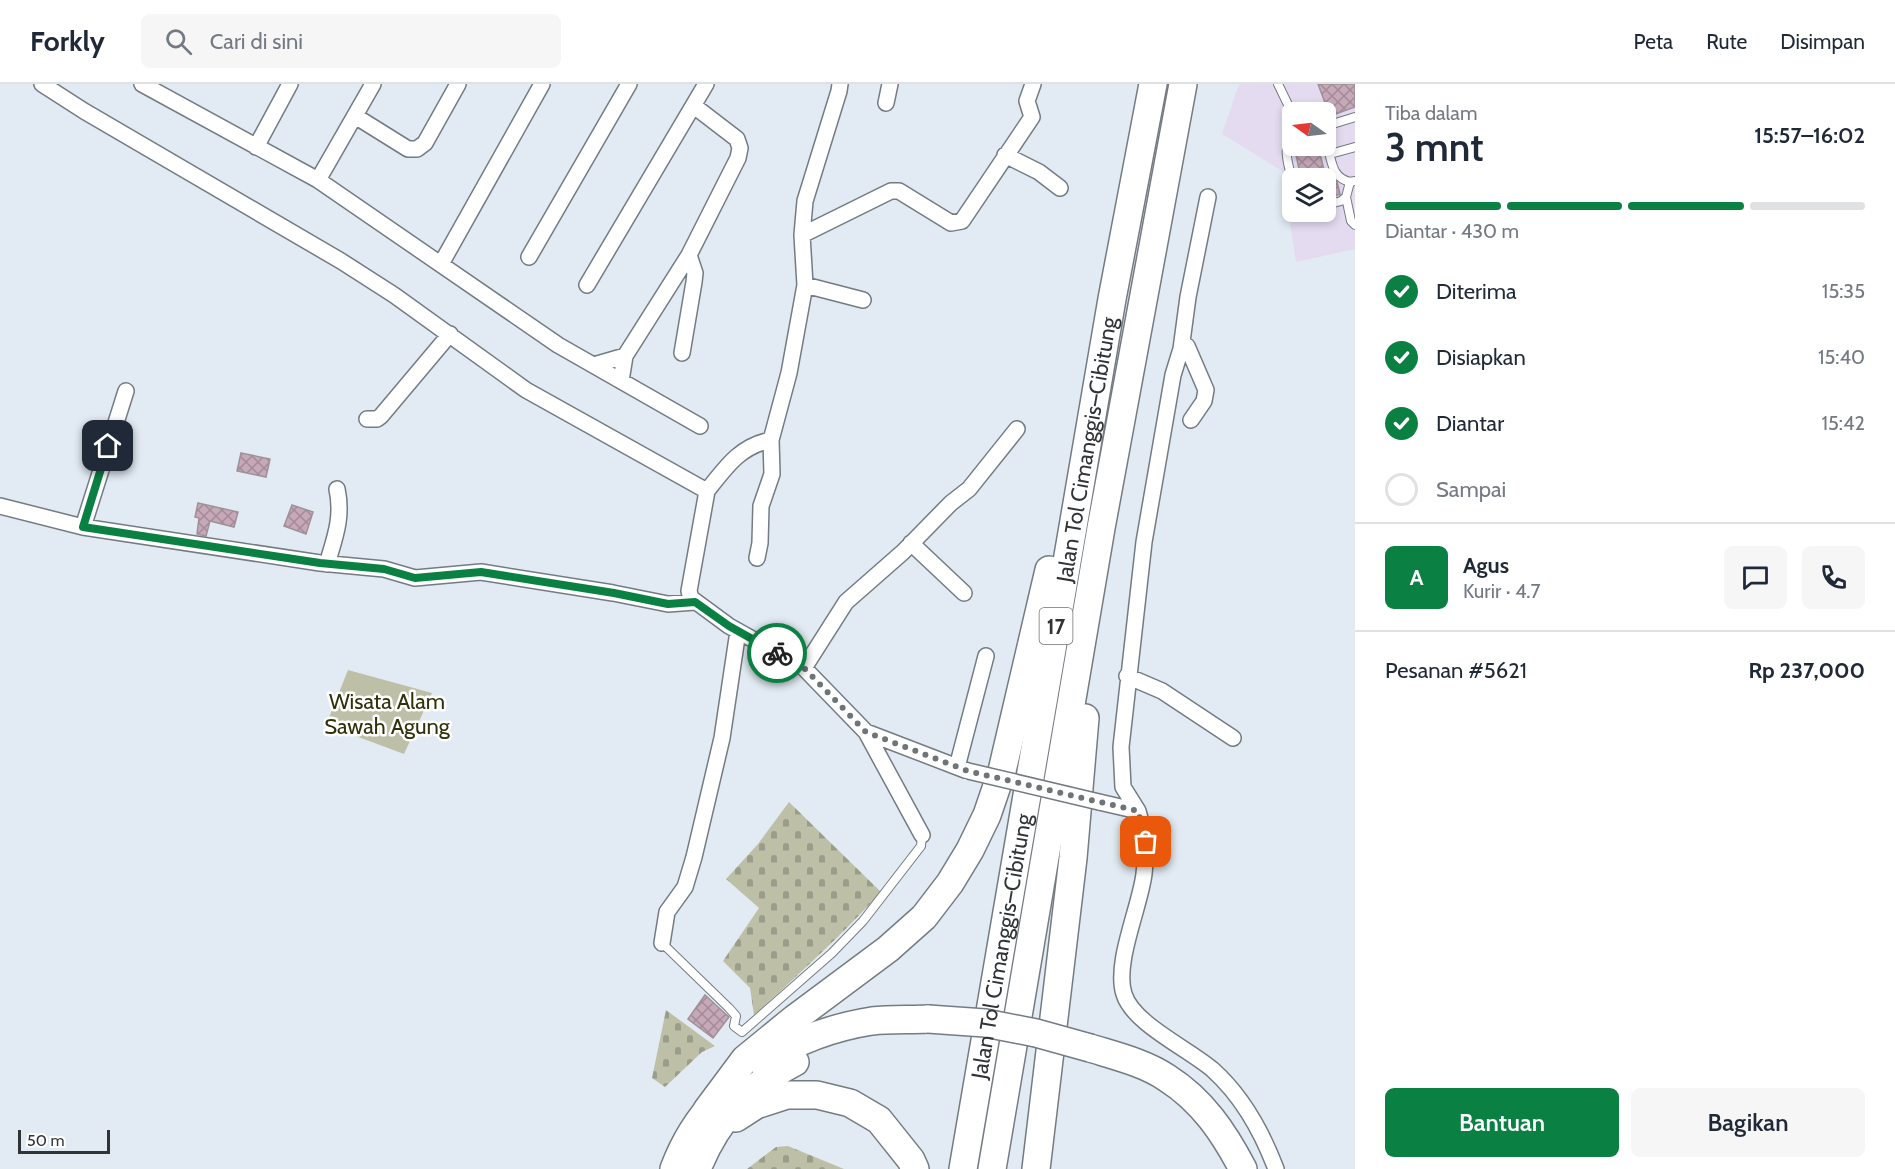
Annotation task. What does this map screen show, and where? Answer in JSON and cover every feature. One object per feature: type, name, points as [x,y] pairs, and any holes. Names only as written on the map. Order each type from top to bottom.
[{"type":"highway","name":"Jalan Tol Cimanggis–Cibitung","points":[[963,1169],[1113,298],[1153,84]]},
{"type":"highway","name":"Jalan Tol Cimanggis–Cibitung","points":[[992,1169],[1101,528],[1183,84]]},
{"type":"highway","points":[[674,1169],[682,1147],[745,1059],[794,1019],[888,949],[924,917],[951,883],[970,850],[987,814],[1002,771],[1113,298]]},
{"type":"highway","points":[[1036,1169],[1073,858],[1101,528]]},
{"type":"highway","points":[[707,1110],[739,1077],[785,1047],[824,1032],[872,1021],[928,1028],[982,1040],[1132,1060],[1167,1077],[1199,1103],[1225,1134],[1244,1169]]},
{"type":"highway","points":[[701,1160],[726,1117],[749,1090],[793,1063],[830,1048],[928,1028]]},
{"type":"highway","points":[[1090,1055],[1157,1090],[1187,1112],[1211,1138],[1228,1169]]},
{"type":"highway","points":[[701,1160],[731,1121],[756,1105],[787,1095],[817,1095],[850,1102],[879,1120],[911,1160],[915,1169]]},
{"type":"street","points":[[42,84],[84,111],[341,261],[450,334],[526,390],[707,490]]},
{"type":"street","points":[[142,84],[318,180],[558,345],[700,426]]},
{"type":"street","points":[[256,147],[290,84]]},
{"type":"street","points":[[318,180],[373,84]]},
{"type":"street","points":[[355,116],[408,149],[417,149],[424,143],[458,84]]},
{"type":"street","points":[[441,264],[542,84]]},
{"type":"street","points":[[529,257],[629,84]]},
{"type":"street","points":[[587,285],[706,84]]},
{"type":"street","points":[[757,558],[760,543],[760,506],[772,474],[771,440],[789,374],[805,285],[802,235],[805,201],[840,84]]},
{"type":"street","points":[[886,103],[890,84]]},
{"type":"street","points":[[802,235],[891,191],[899,191],[951,223],[962,220],[1032,117],[1027,101],[1033,84]]},
{"type":"street","points":[[621,381],[625,356],[689,255],[738,158],[740,148],[737,139],[694,106]]},
{"type":"street","points":[[1005,155],[1039,172],[1060,188]]},
{"type":"street","points":[[1191,420],[1204,401],[1206,390],[1189,346],[1190,288],[1208,197]]},
{"type":"street","points":[[682,352],[695,273],[689,255]]},
{"type":"street","points":[[805,285],[864,300]]},
{"type":"street","points":[[367,419],[377,419],[381,416],[450,334]]},
{"type":"street","points":[[1189,346],[1173,375],[1144,542],[1128,676],[1121,747],[1123,787],[1138,811],[1146,842],[1144,875],[1122,975],[1124,993],[1132,1010],[1147,1024],[1213,1071],[1237,1096],[1255,1121],[1276,1169]]},
{"type":"street","points":[[594,365],[625,356]]},
{"type":"street","points":[[83,527],[126,391]]},
{"type":"street","points":[[804,668],[846,602],[951,503],[969,489],[1017,429]]},
{"type":"street","points":[[771,440],[756,443],[742,452],[707,490],[689,591],[691,598],[738,631],[804,668],[866,732],[922,835]]},
{"type":"street","points":[[327,564],[340,516],[337,489]]},
{"type":"street","points":[[0,506],[83,527],[327,564],[384,569],[415,578],[481,572],[668,604],[695,602]]},
{"type":"street","points":[[911,543],[964,593]]},
{"type":"street","points":[[662,942],[667,912],[685,886],[694,858],[722,738],[738,631]]},
{"type":"street","points":[[962,769],[986,656]]},
{"type":"street","points":[[1128,676],[1162,691],[1233,738]]},
{"type":"street","points":[[866,732],[962,769],[1138,811]]},
{"type":"lane","points":[[1278,84],[1287,102]]},
{"type":"lane","points":[[1336,123],[1355,117]]},
{"type":"lane","points":[[1336,152],[1355,147]]},
{"type":"lane","points":[[1330,156],[1334,172],[1341,180],[1352,182],[1346,197],[1351,221],[1355,225]]},
{"type":"lane","points":[[1336,201],[1346,197]]},
{"type":"lane","points":[[662,942],[729,1008],[736,1016],[734,1026],[742,1032],[832,952],[863,921],[921,846],[922,835]]},
{"type":"shaded area","points":[[1239,84],[1355,84],[1355,249],[1296,262],[1290,222],[1336,222],[1336,168],[1282,168],[1282,171],[1222,134]]},
{"type":"green space","name":"Wisata Alam Sawah Agung","points":[[348,670],[432,693],[404,754],[326,725]]},
{"type":"green space","points":[[789,802],[881,892],[835,940],[754,1015],[750,988],[723,961],[759,908],[726,879],[758,844]]},
{"type":"green space","points":[[666,1010],[715,1046],[702,1052],[665,1087],[652,1078]]},
{"type":"green space","points":[[788,1146],[844,1169],[747,1169],[776,1147]]},
{"type":"building","points":[[1318,84],[1355,84],[1355,107],[1336,114],[1336,102],[1325,102]]},
{"type":"building","points":[[1296,156],[1320,156],[1324,168],[1299,168]]},
{"type":"building","points":[[1336,181],[1337,182],[1340,194],[1336,195]]},
{"type":"building","points":[[241,453],[270,459],[266,477],[237,471]]},
{"type":"building","points":[[198,503],[238,512],[234,527],[210,521],[206,536],[197,534],[199,518],[195,517]]},
{"type":"building","points":[[292,505],[313,512],[306,534],[284,526]]},
{"type":"building","points":[[705,995],[729,1017],[713,1038],[688,1019]]},
{"type":"way so far","points":[[777,653],[804,668],[866,732],[968,771],[1138,811],[1146,842]]},
{"type":"route","points":[[108,446],[83,527],[320,563],[384,569],[415,578],[481,572],[668,604],[695,602],[729,626],[777,653]]}]
